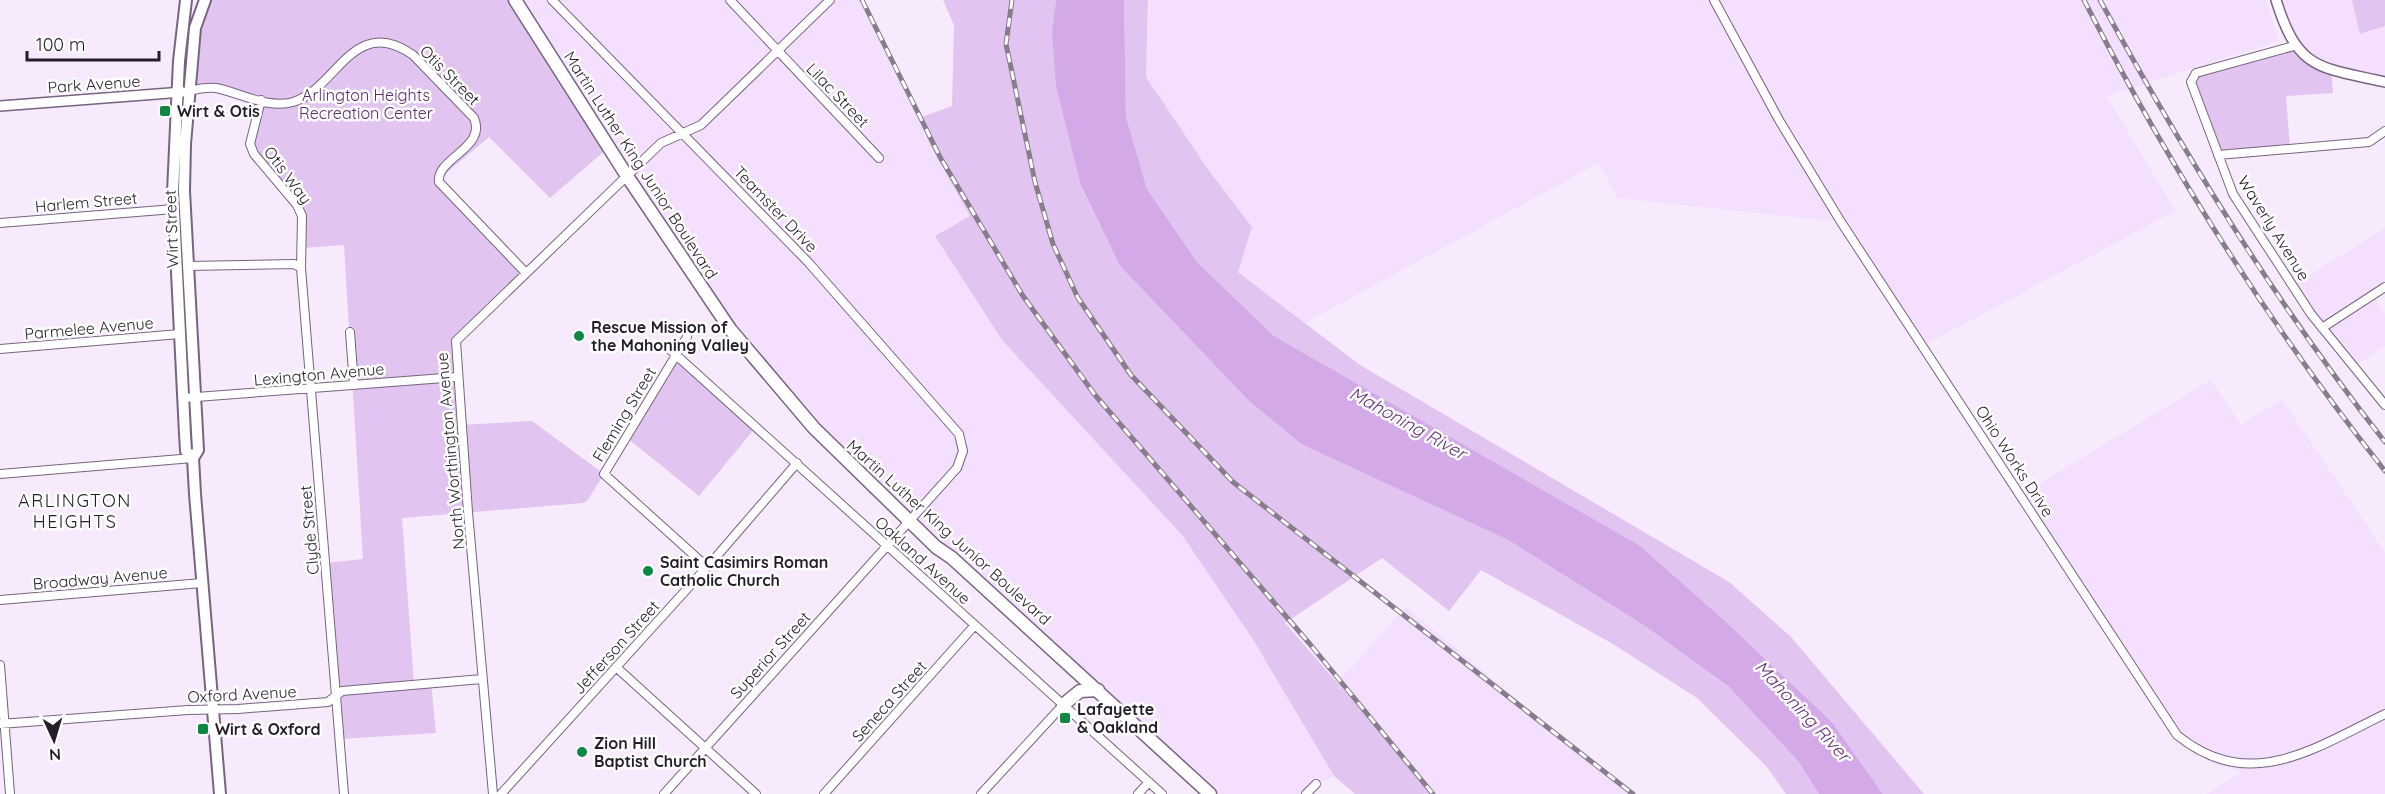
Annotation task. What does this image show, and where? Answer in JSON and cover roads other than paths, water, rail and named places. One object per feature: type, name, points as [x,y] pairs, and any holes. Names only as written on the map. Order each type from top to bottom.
[{"type":"main road","name":"Wirt Street","points":[[186,0],[173,144],[180,334],[189,397]]},
{"type":"main road","name":"Wirt Street","points":[[205,0],[195,28],[184,180],[188,266],[189,397],[186,451],[193,458],[220,794]]},
{"type":"main road","name":"Martin Luther King Junior Boulevard","points":[[515,0],[701,288],[756,362],[821,435],[909,520],[1210,794]]},
{"type":"main road","points":[[1063,705],[1080,691],[1098,690]]},
{"type":"street","name":"Teamster Drive","points":[[552,0],[783,235],[958,434],[963,451]]},
{"type":"street","name":"Lilac Street","points":[[730,0],[879,158]]},
{"type":"street","name":"North Worthington Avenue","points":[[493,794],[457,377],[456,341],[661,143],[701,125],[830,0]]},
{"type":"street","name":"Ohio Works Drive","points":[[1714,0],[1779,120],[1841,222],[2176,735],[2211,763],[2242,772],[2268,771],[2301,761],[2385,714]]},
{"type":"street","points":[[2276,0],[2284,27],[2294,46],[2305,56],[2331,70],[2385,82]]},
{"type":"street","name":"Otis Street","points":[[189,91],[214,88],[280,104],[301,98],[351,54],[366,46],[388,44],[404,49],[413,55],[477,124],[474,138],[440,173],[439,182],[526,273]]},
{"type":"street","name":"Waverly Avenue","points":[[2294,46],[2193,75],[2191,82],[2193,90],[2233,194],[2322,328],[2385,405]]},
{"type":"street","name":"Park Avenue","points":[[0,106],[189,91]]},
{"type":"street","name":"Otis Way","points":[[261,100],[250,144],[254,154],[297,205],[302,216],[300,267]]},
{"type":"street","points":[[2218,155],[2369,142],[2385,131]]},
{"type":"street","name":"Harlem Street","points":[[0,223],[174,209]]},
{"type":"street","points":[[188,266],[294,264],[300,267]]},
{"type":"street","name":"Clyde Street","points":[[300,267],[312,388],[344,794]]},
{"type":"street","points":[[2322,328],[2385,287]]},
{"type":"street","points":[[350,332],[354,385]]},
{"type":"street","name":"Parmelee Avenue","points":[[0,349],[180,334]]},
{"type":"street","name":"Fleming Street","points":[[687,337],[604,474],[706,566]]},
{"type":"street","name":"Oakland Avenue","points":[[665,345],[1162,794]]},
{"type":"street","name":"Lexington Avenue","points":[[189,397],[457,377]]},
{"type":"street","name":"Superior Street","points":[[663,794],[957,468],[963,451]]},
{"type":"street","points":[[0,474],[193,458]]},
{"type":"street","name":"Jefferson Street","points":[[501,794],[797,463]]},
{"type":"street","name":"Broadway Avenue","points":[[0,600],[202,583]]},
{"type":"street","name":"Seneca Street","points":[[824,794],[975,625]]},
{"type":"street","points":[[0,665],[2,724],[10,794]]},
{"type":"street","points":[[616,667],[756,794]]},
{"type":"street","name":"Oxford Avenue","points":[[2,724],[328,702],[342,691],[482,679]]},
{"type":"street","points":[[981,794],[1063,705]]},
{"type":"street","points":[[1138,794],[1149,782]]},
{"type":"street","points":[[1306,794],[1316,784]]},
{"type":"water","name":"Mahoning River","points":[[1056,0],[1124,0],[1126,117],[1147,189],[1197,262],[1274,336],[1639,545],[1724,620],[1832,722],[1883,794],[1819,794],[1798,761],[1728,686],[1645,626],[1508,540],[1301,444],[1249,401],[1120,266],[1081,186],[1056,86],[1052,31]]},
{"type":"railway","points":[[862,0],[940,157],[1023,296],[1095,395],[1309,643],[1433,794]]},
{"type":"railway","points":[[1012,0],[1006,44],[1035,182],[1053,244],[1078,298],[1131,375],[1233,482],[1633,794]]},
{"type":"railway","points":[[2084,0],[2151,123],[2223,243],[2301,359],[2385,471]]},
{"type":"railway","points":[[2100,0],[2165,115],[2233,227],[2306,336],[2385,442]]},
{"type":"place","name":"Wirt & Otis","points":[[165,111]]},
{"type":"place","name":"Rescue Mission of the Mahoning Valley","points":[[579,336]]},
{"type":"place","name":"Saint Casimirs Roman Catholic Church","points":[[648,571]]},
{"type":"place","name":"Lafayette & Oakland","points":[[1065,718]]},
{"type":"place","name":"Wirt & Oxford","points":[[203,729]]},
{"type":"place","name":"Zion Hill Baptist Church","points":[[582,752]]},
{"type":"district","name":"ARLINGTON HEIGHTS","points":[[75,510]]},
{"type":"park label","name":"Arlington Heights Recreation Center","points":[[366,104]]}]
